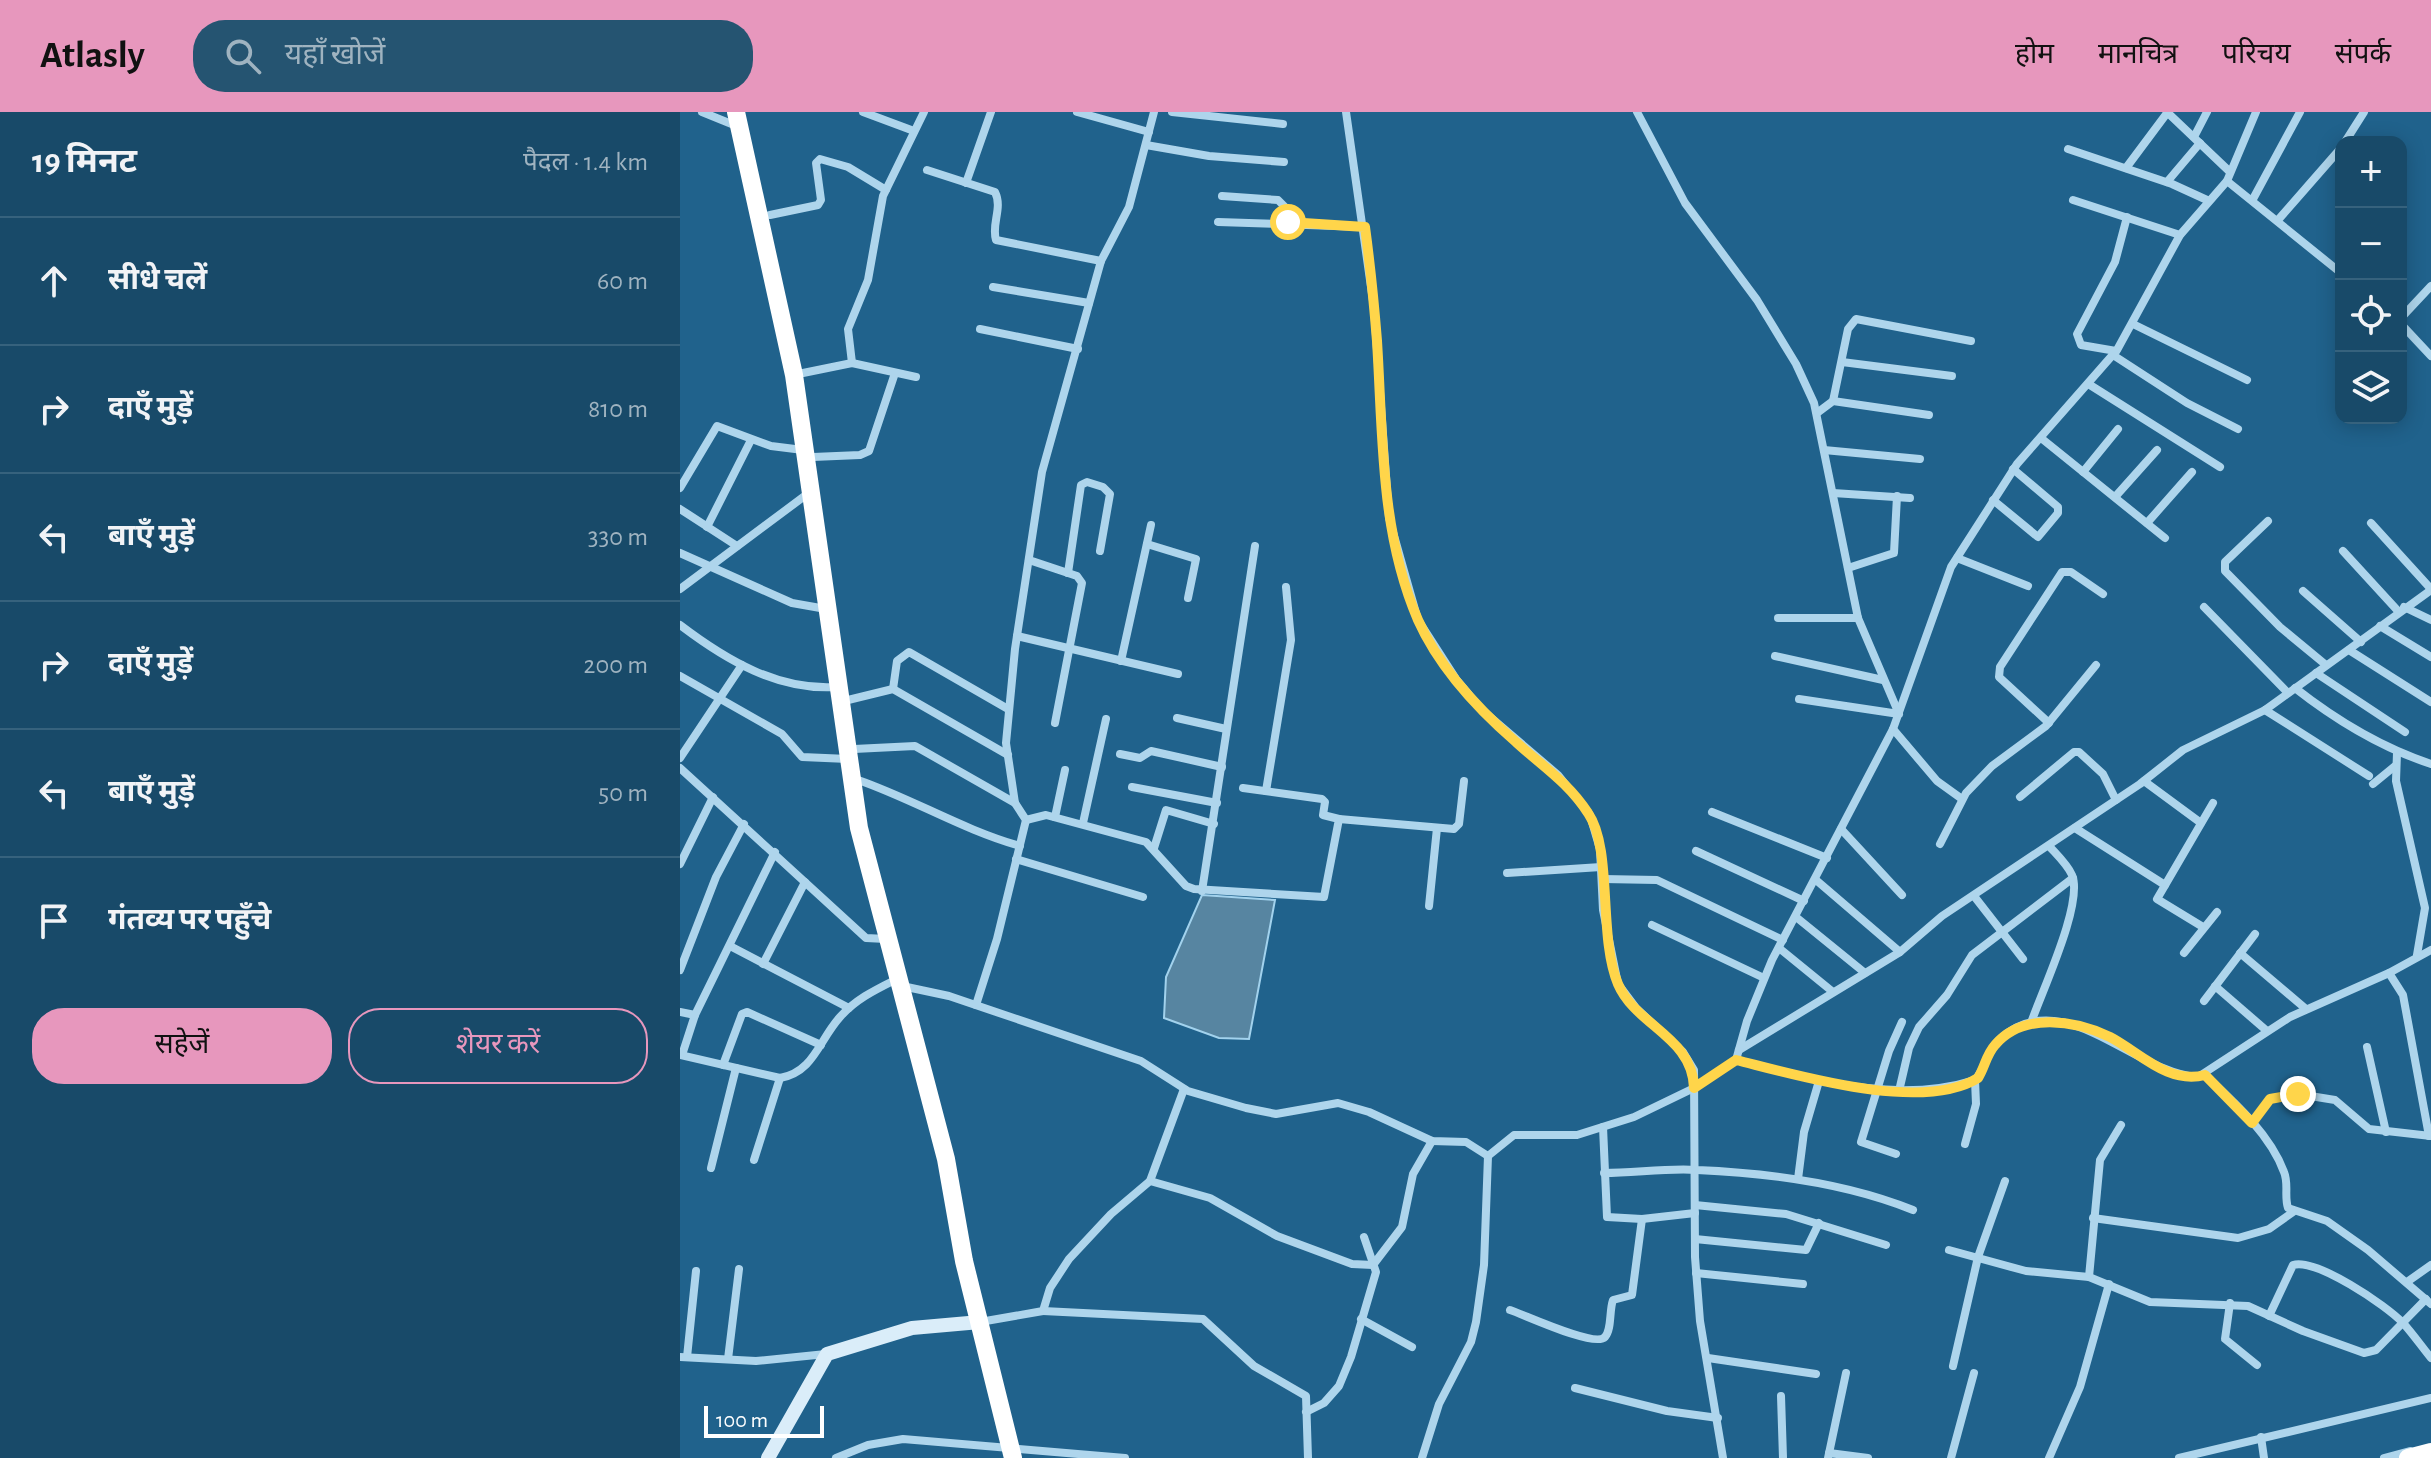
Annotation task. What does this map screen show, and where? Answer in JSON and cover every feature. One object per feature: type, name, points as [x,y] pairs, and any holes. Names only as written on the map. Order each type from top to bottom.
[{"type":"highway","points":[[740,117],[770,215],[803,373],[808,453]]},
{"type":"highway","points":[[740,117],[784,317],[808,453],[867,864],[902,984]]},
{"type":"highway","points":[[813,490],[826,609],[843,694]]},
{"type":"highway","points":[[851,754],[902,984],[946,1159],[964,1261],[984,1321],[1016,1454]]},
{"type":"highway","points":[[2408,1458],[2431,1452]]},
{"type":"street","points":[[702,112],[740,117]]},
{"type":"street","points":[[863,112],[881,115],[914,131]]},
{"type":"street","points":[[852,363],[848,329],[868,280],[886,190],[924,112]]},
{"type":"street","points":[[966,183],[991,112]]},
{"type":"street","points":[[1077,112],[1149,132]]},
{"type":"street","points":[[976,1005],[1026,820],[1015,803],[1008,755],[1008,709],[1042,472],[1101,261],[1129,207],[1154,112]]},
{"type":"street","points":[[1172,112],[1283,124]]},
{"type":"street","points":[[1346,112],[1365,227],[1389,518],[1418,620],[1456,679],[1482,710],[1558,775],[1590,815],[1597,832],[1603,910],[1618,984],[1636,1008],[1683,1052],[1694,1070],[1696,1273],[1700,1321],[1723,1458]]},
{"type":"street","points":[[1637,112],[1685,203],[1757,300],[1796,364],[1817,413],[1858,618],[1899,714]]},
{"type":"street","points":[[2167,182],[2197,140],[2207,112]]},
{"type":"street","points":[[1422,1458],[1439,1404],[1471,1342],[1476,1322],[1484,1265],[1488,1156],[1514,1135],[1577,1135],[1634,1117],[1694,1088],[1736,1060],[1764,978],[1893,729],[1957,558],[2013,469],[2090,385],[2114,353],[2133,324],[2180,235],[2228,176],[2256,112]]},
{"type":"street","points":[[2253,199],[2300,112]]},
{"type":"street","points":[[2349,136],[2364,112]]},
{"type":"street","points":[[2126,168],[2167,113],[2197,140],[2228,176],[2335,268]]},
{"type":"street","points":[[1146,145],[1209,156],[1284,162]]},
{"type":"street","points":[[2068,149],[2167,182],[2207,200]]},
{"type":"street","points":[[2278,220],[2335,155]]},
{"type":"street","points":[[770,215],[818,205],[821,200],[816,163],[820,159],[848,167],[886,190]]},
{"type":"street","points":[[927,170],[997,196],[996,240],[1101,261]]},
{"type":"street","points":[[1222,196],[1278,200],[1285,207],[1288,222]]},
{"type":"street","points":[[2073,200],[2180,235]]},
{"type":"street","points":[[2127,217],[2115,262],[2077,334],[2081,345],[2114,353],[2187,403],[2238,429]]},
{"type":"street","points":[[1218,222],[1365,227]]},
{"type":"street","points":[[2407,314],[2431,286]]},
{"type":"street","points":[[993,287],[1089,303]]},
{"type":"street","points":[[1817,413],[1833,401],[1848,329],[1856,319],[1971,341]]},
{"type":"street","points":[[2133,324],[2247,380]]},
{"type":"street","points":[[2407,328],[2431,356]]},
{"type":"street","points":[[980,329],[1078,349]]},
{"type":"street","points":[[1842,362],[1952,376]]},
{"type":"street","points":[[803,373],[852,363],[916,377]]},
{"type":"street","points":[[680,488],[714,428],[720,426],[751,440],[808,453],[860,455],[869,451],[895,373]]},
{"type":"street","points":[[2090,385],[2220,467]]},
{"type":"street","points":[[1833,401],[1929,415]]},
{"type":"street","points":[[2083,472],[2118,429]]},
{"type":"street","points":[[2041,438],[2165,538]]},
{"type":"street","points":[[707,527],[751,440]]},
{"type":"street","points":[[1824,450],[1920,459]]},
{"type":"street","points":[[2115,497],[2157,450]]},
{"type":"street","points":[[1993,500],[2038,537],[2058,513],[2058,507],[2013,469]]},
{"type":"street","points":[[2147,523],[2192,472]]},
{"type":"street","points":[[1068,573],[1081,485],[1087,482],[1103,487],[1110,494],[1100,551]]},
{"type":"street","points":[[680,589],[813,490]]},
{"type":"street","points":[[1833,493],[1910,498]]},
{"type":"street","points":[[1848,568],[1894,553],[1897,496]]},
{"type":"street","points":[[680,509],[737,546]]},
{"type":"street","points":[[2268,521],[2225,562],[2225,571],[2280,627],[2326,665]]},
{"type":"street","points":[[1738,1050],[1900,952],[1942,916],[2144,781],[2183,750],[2265,710],[2431,589],[2371,523]]},
{"type":"street","points":[[1121,661],[1151,525]]},
{"type":"street","points":[[1147,544],[1196,559],[1188,598]]},
{"type":"street","points":[[1202,891],[1255,546]]},
{"type":"street","points":[[2343,551],[2401,609],[2431,620]]},
{"type":"street","points":[[680,553],[792,603],[826,609]]},
{"type":"street","points":[[1957,558],[2028,586]]},
{"type":"street","points":[[1029,560],[1068,573],[1082,583],[1055,723]]},
{"type":"street","points":[[2049,723],[1999,677],[2000,667],[2062,572],[2071,572],[2103,594]]},
{"type":"street","points":[[1266,791],[1291,640],[1286,587]]},
{"type":"street","points":[[2303,591],[2361,642]]},
{"type":"street","points":[[2204,607],[2292,691],[2397,753],[2431,764]]},
{"type":"street","points":[[1778,618],[1858,618]]},
{"type":"street","points":[[680,625],[742,665],[798,687],[843,694],[893,689],[1008,755]]},
{"type":"street","points":[[2380,626],[2431,657]]},
{"type":"street","points":[[1017,636],[1178,674]]},
{"type":"street","points":[[2349,650],[2431,702]]},
{"type":"street","points":[[893,689],[897,661],[909,652],[1008,709]]},
{"type":"street","points":[[1775,656],[1883,680]]},
{"type":"street","points":[[680,758],[742,665]]},
{"type":"street","points":[[1940,844],[1962,799],[1992,766],[2049,723],[2096,665]]},
{"type":"street","points":[[2316,673],[2405,732]]},
{"type":"street","points":[[680,676],[716,700],[782,734],[808,760],[915,746],[1015,803]]},
{"type":"street","points":[[1799,699],[1899,714]]},
{"type":"street","points":[[2265,710],[2371,780],[2395,766]]},
{"type":"street","points":[[1177,718],[1226,729]]},
{"type":"street","points":[[1083,823],[1106,719]]},
{"type":"street","points":[[1893,729],[1937,781],[1962,799]]},
{"type":"street","points":[[1120,754],[1143,758],[1151,751],[1222,767]]},
{"type":"street","points":[[2020,797],[2074,752],[2079,752],[2103,774],[2116,800]]},
{"type":"street","points":[[2397,753],[2395,766],[2428,917],[2417,955]]},
{"type":"street","points":[[680,768],[866,938],[887,938]]},
{"type":"street","points":[[1055,817],[1065,770]]},
{"type":"street","points":[[858,780],[895,793],[985,836],[1020,846]]},
{"type":"street","points":[[1243,788],[1322,799],[1325,802],[1323,815],[1339,819],[1437,828],[1458,827],[1464,781]]},
{"type":"street","points":[[2144,781],[2201,823]]},
{"type":"street","points":[[1132,787],[1217,803]]},
{"type":"street","points":[[1154,848],[1171,794]]},
{"type":"street","points":[[680,864],[713,797]]},
{"type":"street","points":[[2203,927],[2158,901],[2213,803]]},
{"type":"street","points":[[1166,810],[1214,824]]},
{"type":"street","points":[[1712,812],[1827,858]]},
{"type":"street","points":[[1026,820],[1046,815],[1125,833],[1154,848],[1186,886],[1202,891],[1324,897],[1339,819]]},
{"type":"street","points":[[680,970],[716,877],[744,824]]},
{"type":"street","points":[[1429,906],[1437,828]]},
{"type":"street","points":[[2075,828],[2165,885]]},
{"type":"street","points":[[1841,829],[1902,895]]},
{"type":"street","points":[[2031,1023],[2058,958],[2073,898],[2073,878],[2049,846]]},
{"type":"street","points":[[1696,851],[1804,901]]},
{"type":"street","points":[[775,852],[695,1015],[681,1055],[780,1078],[808,1066],[860,997],[902,984],[976,1005],[1141,1061],[1184,1089],[1276,1114],[1338,1103],[1355,1107],[1432,1141],[1457,1140],[1488,1156]]},
{"type":"street","points":[[1016,859],[1143,897]]},
{"type":"street","points":[[1507,873],[1601,867]]},
{"type":"street","points":[[1899,1091],[1909,1048],[1919,1027],[1947,995],[1972,955],[2073,878]]},
{"type":"street","points":[[1603,879],[1657,880],[1781,944],[1833,992]]},
{"type":"street","points":[[1816,880],[1900,952]]},
{"type":"street","points":[[763,964],[805,882]]},
{"type":"street","points":[[1974,896],[2023,959]]},
{"type":"street","points":[[2184,953],[2217,912]]},
{"type":"street","points":[[1796,917],[1865,973]]},
{"type":"street","points":[[1652,925],[1764,978]]},
{"type":"street","points":[[2204,1001],[2255,934]]},
{"type":"street","points":[[730,946],[849,1008]]},
{"type":"street","points":[[1965,1144],[1976,1104],[1975,1080],[1995,1044],[2031,1023],[2088,1029],[2110,1038],[2158,1069],[2193,1077],[2205,1075],[2267,1031],[2306,1009],[2389,973],[2417,955],[2431,952]]},
{"type":"street","points":[[2240,953],[2306,1009]]},
{"type":"street","points":[[2252,1123],[2270,1099],[2298,1094],[2335,1100],[2369,1129],[2430,1136],[2403,995],[2389,973]]},
{"type":"street","points":[[2215,986],[2267,1031]]},
{"type":"street","points":[[680,1012],[695,1015]]},
{"type":"street","points":[[723,1065],[742,1014],[747,1012],[788,1027],[821,1045]]},
{"type":"street","points":[[1896,1154],[1861,1142],[1902,1022]]},
{"type":"street","points":[[2367,1047],[2386,1132]]},
{"type":"street","points":[[1736,1060],[1819,1081],[1877,1090],[1899,1091],[1975,1080]]},
{"type":"street","points":[[711,1168],[736,1068]]},
{"type":"street","points":[[1949,1250],[2026,1271],[2089,1277],[2150,1302],[2230,1303],[2364,1353],[2376,1350],[2428,1302],[2407,1282],[2327,1221],[2293,1212],[2286,1203],[2288,1184],[2285,1172],[2252,1123],[2205,1075]]},
{"type":"street","points":[[754,1160],[780,1078]]},
{"type":"street","points":[[1798,1179],[1804,1132],[1819,1081]]},
{"type":"street","points":[[1043,1311],[1050,1288],[1069,1259],[1111,1214],[1150,1181],[1184,1089]]},
{"type":"street","points":[[2089,1277],[2101,1154],[2121,1125]]},
{"type":"street","points":[[1603,1127],[1607,1217],[1642,1219],[1695,1209],[1786,1214],[1886,1245]]},
{"type":"street","points":[[1373,1265],[1402,1227],[1413,1174],[1432,1141]]},
{"type":"street","points":[[1604,1173],[1694,1169],[1798,1179],[1872,1195],[1913,1210]]},
{"type":"street","points":[[1150,1181],[1210,1198],[1277,1236],[1352,1264],[1373,1265]]},
{"type":"street","points":[[1953,1366],[1978,1257],[2005,1181]]},
{"type":"street","points":[[2093,1218],[2238,1238],[2269,1229],[2293,1212]]},
{"type":"street","points":[[1510,1310],[1589,1341],[1603,1339],[1607,1334],[1613,1300],[1632,1295],[1642,1219]]},
{"type":"street","points":[[1695,1239],[1806,1250],[1819,1223]]},
{"type":"street","points":[[1306,1412],[1324,1403],[1339,1386],[1374,1282],[1373,1265],[1364,1237]]},
{"type":"street","points":[[2269,1316],[2293,1265],[2301,1263],[2335,1277],[2383,1305],[2431,1358]]},
{"type":"street","points":[[2407,1282],[2431,1265]]},
{"type":"street","points":[[728,1359],[739,1269]]},
{"type":"street","points":[[696,1271],[684,1357],[756,1361],[827,1354],[912,1328],[1043,1311],[1192,1316],[1203,1319],[1254,1366],[1306,1396],[1308,1456]]},
{"type":"street","points":[[1696,1273],[1803,1284]]},
{"type":"street","points":[[2049,1458],[2080,1387],[2109,1284]]},
{"type":"street","points":[[2230,1303],[2225,1339],[2257,1365]]},
{"type":"street","points":[[1361,1319],[1412,1347]]},
{"type":"street","points":[[768,1458],[827,1354]]},
{"type":"street","points":[[1708,1358],[1816,1374]]},
{"type":"street","points":[[1846,1373],[1829,1456],[1868,1458]]},
{"type":"street","points":[[1951,1458],[1974,1373]]},
{"type":"street","points":[[1575,1388],[1667,1411],[1718,1418]]},
{"type":"street","points":[[1781,1396],[1783,1458]]},
{"type":"street","points":[[2179,1458],[2431,1398]]},
{"type":"street","points":[[2261,1437],[2264,1458]]},
{"type":"street","points":[[836,1458],[868,1445],[903,1439],[1016,1454],[1125,1458]]},
{"type":"street","points":[[2384,1458],[2431,1446]]},
{"type":"water","points":[[1202,895],[1275,900],[1249,1039],[1219,1038],[1164,1018],[1166,977]]},
{"type":"route","points":[[1288,222],[1365,227],[1377,342],[1389,518],[1418,620],[1456,679],[1482,710],[1566,782],[1590,815],[1600,849],[1603,910],[1618,984],[1636,1008],[1683,1052],[1694,1070],[1694,1088],[1736,1060],[1867,1089],[1935,1089],[1975,1080],[1988,1054],[2003,1037],[2027,1024],[2046,1022],[2088,1029],[2110,1038],[2158,1069],[2193,1077],[2205,1075],[2252,1123],[2270,1099],[2280,1094],[2298,1094]]}]
